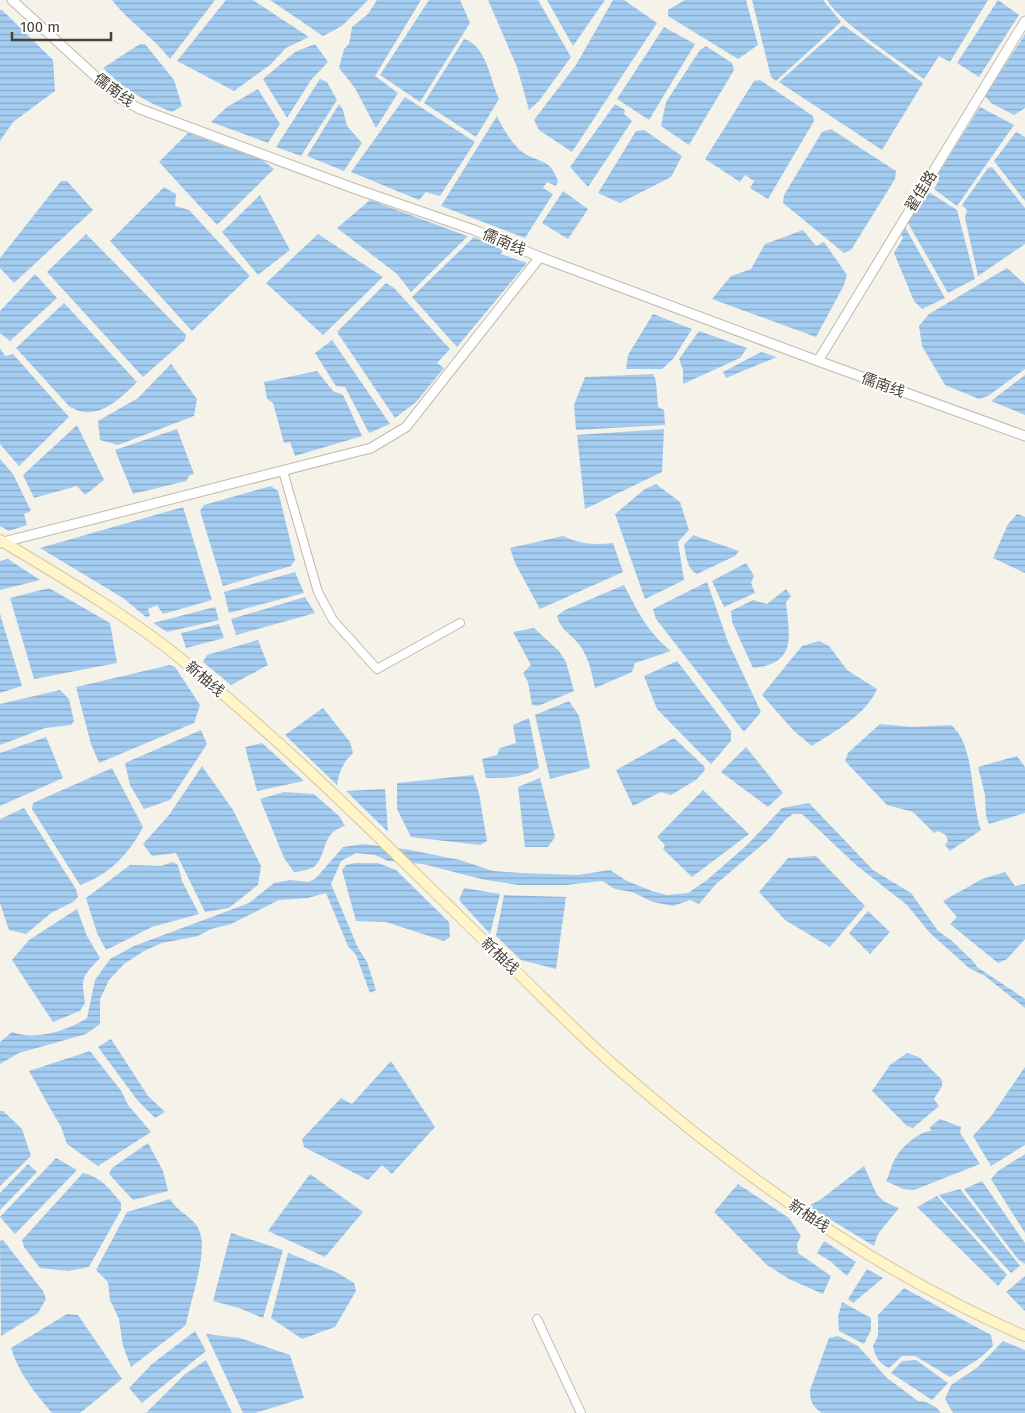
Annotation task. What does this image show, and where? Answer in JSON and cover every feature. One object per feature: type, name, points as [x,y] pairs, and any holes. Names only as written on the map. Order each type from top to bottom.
[{"type":"main road","name":"新柚线","points":[[1,542],[113,611],[178,656],[273,736],[614,1065],[726,1158],[806,1215],[889,1268],[939,1296],[1025,1336]]},
{"type":"street","name":"儒南线","points":[[12,0],[119,98],[140,109],[344,185],[474,230],[540,257],[818,361],[1025,436]]},
{"type":"street","name":"翟佳路","points":[[818,361],[1025,21]]},
{"type":"street","points":[[1,542],[371,448],[406,427],[540,257]]},
{"type":"street","points":[[283,471],[318,592],[333,620],[377,669],[460,623]]},
{"type":"street","points":[[538,1318],[581,1413]]},
{"type":"water","points":[[112,0],[215,0],[170,59]]},
{"type":"water","points":[[226,0],[253,0],[309,37],[286,48],[270,65],[234,91],[177,61]]},
{"type":"water","points":[[270,0],[368,0],[342,26],[323,36]]},
{"type":"water","points":[[377,0],[421,0],[375,76],[398,93],[376,128],[355,88],[339,68],[344,49],[349,44],[352,27],[368,14]]},
{"type":"water","points":[[429,0],[460,0],[470,23],[420,102],[380,75]]},
{"type":"water","points":[[488,0],[538,0],[571,57],[539,101],[529,110],[517,67]]},
{"type":"water","points":[[547,0],[605,0],[573,46]]},
{"type":"water","points":[[613,0],[624,0],[657,23],[572,152],[539,130],[534,120],[576,65]]},
{"type":"water","points":[[685,0],[746,0],[758,45],[738,59],[668,16],[668,10]]},
{"type":"water","points":[[752,0],[823,0],[841,22],[776,81],[771,77]]},
{"type":"water","points":[[827,0],[988,0],[950,62],[939,56],[924,79],[844,20]]},
{"type":"water","points":[[998,0],[1019,15],[979,77],[957,63]]},
{"type":"water","points":[[0,10],[53,60],[55,91],[13,122],[0,141]]},
{"type":"water","points":[[843,25],[923,83],[882,150],[779,82]]},
{"type":"water","points":[[664,27],[695,44],[649,120],[617,99]]},
{"type":"water","points":[[1025,34],[1025,108],[1014,115],[991,103],[985,96]]},
{"type":"water","points":[[464,39],[472,43],[483,56],[499,99],[476,137],[424,103]]},
{"type":"water","points":[[140,44],[145,44],[174,80],[182,106],[172,112],[135,94],[103,68]]},
{"type":"water","points":[[315,44],[328,62],[311,80],[287,118],[263,79],[295,52]]},
{"type":"water","points":[[706,46],[732,63],[734,70],[689,145],[661,126],[666,102],[700,50]]},
{"type":"water","points":[[320,79],[327,82],[337,100],[301,156],[276,147]]},
{"type":"water","points":[[760,80],[813,116],[814,121],[768,199],[750,188],[754,181],[745,175],[740,182],[705,159],[754,81]]},
{"type":"water","points":[[258,89],[280,124],[268,143],[211,122],[227,107]]},
{"type":"water","points":[[405,97],[475,142],[440,196],[426,192],[419,200],[351,172]]},
{"type":"water","points":[[339,104],[343,110],[347,126],[362,143],[344,171],[307,156]]},
{"type":"water","points":[[615,104],[625,110],[624,114],[632,121],[588,187],[570,167]]},
{"type":"water","points":[[980,107],[1014,125],[957,206],[934,189],[939,180],[938,174]]},
{"type":"water","points":[[497,116],[514,144],[524,153],[550,166],[558,181],[556,186],[547,182],[543,188],[553,194],[525,238],[441,206]]},
{"type":"water","points":[[831,129],[896,171],[895,179],[851,250],[844,253],[783,203],[784,195],[822,132]]},
{"type":"water","points":[[644,130],[682,156],[671,177],[620,203],[598,193],[636,131]]},
{"type":"water","points":[[1016,132],[1025,137],[1025,201],[994,161]]},
{"type":"water","points":[[188,133],[262,160],[274,169],[217,225],[159,162]]},
{"type":"water","points":[[992,167],[1025,208],[1025,244],[978,276],[965,218],[967,210],[962,205],[988,168]]},
{"type":"water","points":[[61,181],[67,181],[93,210],[14,283],[0,268],[0,258]]},
{"type":"water","points":[[164,187],[176,194],[175,206],[189,210],[250,276],[192,331],[110,241]]},
{"type":"water","points":[[563,191],[588,209],[568,239],[542,223]]},
{"type":"water","points":[[927,191],[957,210],[975,279],[948,293],[908,223]]},
{"type":"water","points":[[260,195],[290,250],[258,275],[222,232]]},
{"type":"water","points":[[370,200],[468,236],[411,292],[397,274],[337,228]]},
{"type":"water","points":[[905,227],[945,298],[922,309],[914,301],[894,253],[903,238],[901,234]]},
{"type":"water","points":[[803,230],[816,246],[824,242],[847,275],[844,285],[816,337],[712,299],[731,276],[751,269],[765,244]]},
{"type":"water","points":[[86,234],[186,335],[185,340],[143,377],[47,272]]},
{"type":"water","points":[[318,234],[383,277],[323,335],[266,283]]},
{"type":"water","points":[[474,237],[503,249],[501,254],[527,263],[457,347],[412,297]]},
{"type":"water","points":[[1007,268],[1025,284],[1025,369],[988,396],[979,399],[945,385],[922,346],[919,326],[929,314]]},
{"type":"water","points":[[35,274],[57,298],[10,341],[0,333],[0,311]]},
{"type":"water","points":[[386,283],[394,288],[450,349],[437,363],[444,368],[416,402],[395,418],[337,332]]},
{"type":"water","points":[[64,303],[137,382],[115,402],[97,411],[79,411],[69,406],[16,348]]},
{"type":"water","points":[[653,314],[692,329],[673,359],[662,369],[626,369],[628,355]]},
{"type":"water","points":[[699,331],[747,348],[740,358],[683,384],[683,370],[679,359]]},
{"type":"water","points":[[332,340],[390,424],[369,433],[345,387],[336,386],[315,353]]},
{"type":"water","points":[[0,348],[5,356],[13,354],[69,417],[19,466],[0,444]]},
{"type":"water","points":[[761,352],[777,357],[726,378],[723,372]]},
{"type":"water","points":[[171,364],[197,399],[194,416],[118,445],[100,440],[98,421],[138,398]]},
{"type":"water","points":[[317,371],[333,391],[343,395],[362,436],[295,456],[290,442],[284,443],[273,403],[267,399],[264,382]]},
{"type":"water","points":[[653,374],[656,381],[658,407],[664,410],[665,425],[576,430],[574,405],[585,377]]},
{"type":"water","points":[[1025,375],[1025,415],[991,401]]},
{"type":"water","points":[[77,425],[104,480],[85,495],[77,486],[34,498],[23,475]]},
{"type":"water","points":[[177,429],[194,474],[190,475],[186,481],[133,494],[115,450]]},
{"type":"water","points":[[664,429],[662,472],[585,509],[577,435]]},
{"type":"water","points":[[0,459],[13,474],[31,511],[24,514],[27,525],[9,531],[0,526]]},
{"type":"water","points":[[656,484],[680,502],[689,530],[678,542],[684,580],[645,599],[615,514],[645,489]]},
{"type":"water","points":[[271,486],[278,491],[295,560],[291,566],[223,586],[200,511],[204,505]]},
{"type":"water","points":[[183,507],[212,600],[163,614],[157,605],[148,609],[150,616],[146,617],[123,598],[40,548]]},
{"type":"water","points":[[1017,514],[1025,517],[1025,573],[993,558],[1008,524]]},
{"type":"water","points":[[693,535],[739,551],[735,556],[697,574],[689,566],[684,545]]},
{"type":"water","points":[[563,536],[587,543],[613,543],[623,572],[540,609],[515,563],[510,548]]},
{"type":"water","points":[[8,559],[40,580],[0,590],[0,561]]},
{"type":"water","points":[[746,563],[754,576],[751,583],[755,593],[724,607],[712,581]]},
{"type":"water","points":[[295,572],[304,593],[229,613],[224,592]]},
{"type":"water","points":[[707,582],[728,642],[761,712],[744,732],[656,619],[653,609]]},
{"type":"water","points":[[624,585],[649,629],[671,651],[635,663],[632,672],[595,688],[584,652],[561,625],[557,616],[565,610]]},
{"type":"water","points":[[49,588],[110,623],[117,663],[34,679],[10,598]]},
{"type":"water","points":[[786,589],[791,596],[786,602],[788,646],[778,661],[753,668],[732,622],[731,611],[753,600],[767,604]]},
{"type":"water","points":[[305,597],[315,613],[236,635],[231,619]]},
{"type":"water","points":[[215,607],[219,620],[167,632],[153,623]]},
{"type":"water","points":[[0,614],[22,686],[0,693]]},
{"type":"water","points":[[219,624],[224,638],[186,648],[181,633]]},
{"type":"water","points":[[534,628],[559,651],[566,662],[574,691],[538,706],[532,705],[528,682],[523,673],[531,665],[513,632]]},
{"type":"water","points":[[258,640],[268,665],[231,685],[203,662],[207,655]]},
{"type":"water","points":[[819,641],[829,646],[847,670],[877,689],[872,698],[857,715],[812,746],[794,731],[762,695],[802,646]]},
{"type":"water","points":[[677,661],[731,731],[731,741],[711,764],[657,709],[644,676]]},
{"type":"water","points":[[170,665],[175,667],[200,705],[194,723],[99,763],[91,744],[76,687]]},
{"type":"water","points":[[60,690],[69,699],[74,721],[71,725],[45,728],[0,745],[0,704]]},
{"type":"water","points":[[569,701],[579,716],[590,768],[550,779],[535,715]]},
{"type":"water","points":[[323,708],[350,742],[353,753],[342,768],[337,785],[285,735]]},
{"type":"water","points":[[529,718],[539,768],[520,776],[486,778],[482,759],[497,755],[500,748],[516,743],[513,725]]},
{"type":"water","points":[[880,724],[912,727],[951,725],[959,734],[969,759],[975,804],[981,830],[950,851],[945,845],[948,841],[946,835],[938,831],[934,833],[913,812],[887,805],[845,761],[848,753]]},
{"type":"water","points":[[201,730],[207,744],[170,800],[144,809],[130,785],[125,763]]},
{"type":"water","points":[[46,737],[63,778],[0,806],[0,753]]},
{"type":"water","points":[[674,738],[704,766],[705,770],[696,780],[671,795],[661,792],[633,806],[616,770]]},
{"type":"water","points":[[262,743],[304,781],[257,791],[245,747]]},
{"type":"water","points":[[746,747],[783,793],[768,807],[721,772]]},
{"type":"water","points":[[1017,756],[1025,767],[1025,813],[989,824],[986,816],[985,795],[978,767]]},
{"type":"water","points":[[202,766],[233,810],[261,866],[258,885],[229,908],[205,912],[176,853],[152,856],[143,844],[169,815]]},
{"type":"water","points":[[112,768],[143,827],[125,855],[100,876],[80,885],[32,809],[33,803]]},
{"type":"water","points":[[473,775],[479,793],[487,841],[480,845],[411,837],[397,809],[397,783]]},
{"type":"water","points":[[540,778],[555,837],[548,847],[525,847],[518,787]]},
{"type":"water","points":[[385,789],[388,832],[346,791]]},
{"type":"water","points":[[703,790],[749,834],[692,877],[663,849],[665,845],[657,837]]},
{"type":"water","points":[[284,792],[314,794],[340,817],[345,826],[332,833],[317,864],[306,870],[294,872],[284,858],[260,799]]},
{"type":"water","points":[[809,803],[873,870],[911,893],[938,931],[952,941],[977,967],[1025,999],[1025,1008],[985,976],[969,968],[930,933],[907,905],[856,865],[802,814],[793,814],[786,819],[769,839],[715,885],[699,904],[690,900],[673,906],[653,902],[632,892],[615,889],[602,881],[566,885],[518,885],[481,879],[423,864],[388,861],[375,855],[356,853],[341,861],[331,884],[358,948],[367,962],[376,990],[370,993],[356,955],[348,946],[326,893],[308,898],[279,900],[231,924],[211,929],[198,936],[162,943],[144,951],[124,964],[109,980],[100,999],[100,1024],[86,1034],[19,1053],[0,1064],[0,1042],[12,1032],[21,1035],[41,1035],[61,1031],[87,1018],[95,980],[110,959],[134,946],[249,903],[274,883],[290,880],[309,882],[316,878],[343,847],[363,844],[405,849],[460,860],[493,871],[578,875],[610,870],[627,881],[667,895],[688,893],[707,880],[747,845],[782,808]]},
{"type":"water","points":[[24,808],[76,889],[78,897],[73,902],[51,913],[26,934],[9,930],[0,903],[0,819]]},
{"type":"water","points":[[816,856],[865,906],[830,947],[785,920],[759,892],[788,858]]},
{"type":"water","points":[[173,862],[178,865],[182,881],[199,914],[152,927],[106,950],[97,933],[86,898],[130,865],[161,866]]},
{"type":"water","points":[[378,863],[396,870],[449,922],[450,937],[444,941],[386,922],[356,921],[342,870],[346,865]]},
{"type":"water","points":[[1005,872],[1015,886],[1025,884],[1025,939],[1007,959],[998,963],[950,924],[957,917],[943,901],[982,879]]},
{"type":"water","points":[[464,888],[500,894],[490,934],[459,900]]},
{"type":"water","points":[[504,895],[566,897],[556,969],[521,960],[496,936]]},
{"type":"water","points":[[77,909],[87,936],[100,958],[84,978],[85,1003],[80,1011],[53,1022],[12,960],[29,940]]},
{"type":"water","points":[[868,911],[890,932],[870,954],[849,933]]},
{"type":"water","points":[[111,1039],[148,1096],[165,1112],[155,1118],[138,1101],[98,1047]]},
{"type":"water","points":[[90,1051],[122,1092],[128,1105],[151,1132],[98,1166],[67,1144],[61,1127],[29,1071]]},
{"type":"water","points":[[907,1053],[919,1057],[942,1080],[942,1086],[934,1099],[939,1106],[913,1128],[907,1126],[872,1091],[890,1065]]},
{"type":"water","points":[[391,1061],[435,1127],[392,1174],[382,1165],[368,1180],[304,1147],[302,1139],[341,1098],[352,1104]]},
{"type":"water","points":[[1025,1067],[1025,1145],[991,1166],[973,1136],[992,1115]]},
{"type":"water","points":[[0,1111],[3,1111],[22,1129],[31,1156],[0,1186]]},
{"type":"water","points":[[940,1119],[961,1127],[960,1133],[980,1164],[914,1190],[903,1189],[886,1181],[894,1161],[901,1150],[915,1137],[931,1131],[930,1127]]},
{"type":"water","points":[[148,1143],[163,1171],[168,1191],[133,1200],[109,1174],[112,1168]]},
{"type":"water","points":[[1025,1154],[1025,1233],[991,1179],[998,1171]]},
{"type":"water","points":[[56,1158],[77,1170],[15,1234],[0,1217]]},
{"type":"water","points":[[28,1164],[37,1172],[0,1210],[0,1193]]},
{"type":"water","points":[[864,1166],[877,1195],[885,1202],[899,1208],[878,1234],[874,1246],[808,1206],[820,1200]]},
{"type":"water","points":[[83,1173],[95,1177],[105,1184],[121,1203],[121,1210],[89,1267],[68,1271],[40,1268],[24,1247],[22,1240]]},
{"type":"water","points":[[310,1174],[363,1212],[325,1257],[268,1231]]},
{"type":"water","points":[[982,1181],[1025,1243],[1025,1264],[1018,1259],[964,1189]]},
{"type":"water","points":[[738,1184],[789,1218],[801,1236],[797,1244],[798,1253],[831,1276],[823,1294],[789,1279],[767,1265],[714,1212]]},
{"type":"water","points":[[960,1189],[1020,1266],[1011,1273],[939,1195]]},
{"type":"water","points":[[937,1196],[1007,1275],[998,1286],[917,1207]]},
{"type":"water","points":[[170,1199],[177,1208],[197,1225],[199,1230],[202,1250],[198,1276],[186,1325],[131,1367],[123,1346],[119,1319],[110,1300],[108,1282],[96,1270],[127,1212]]},
{"type":"water","points":[[231,1233],[283,1250],[263,1318],[239,1308],[213,1301]]},
{"type":"water","points":[[3,1240],[43,1291],[46,1299],[38,1313],[1,1336],[0,1241]]},
{"type":"water","points":[[824,1241],[856,1262],[847,1276],[830,1261],[817,1253]]},
{"type":"water","points":[[288,1253],[336,1272],[354,1283],[356,1291],[335,1327],[302,1339],[271,1318]]},
{"type":"water","points":[[867,1269],[883,1278],[853,1303],[848,1299]]},
{"type":"water","points":[[1025,1276],[1025,1311],[1006,1292]]},
{"type":"water","points":[[904,1288],[991,1335],[993,1346],[980,1358],[950,1377],[915,1356],[902,1356],[889,1368],[878,1359],[873,1346],[878,1336],[878,1315]]},
{"type":"water","points":[[842,1302],[871,1318],[871,1330],[864,1344],[839,1331],[838,1317]]},
{"type":"water","points":[[67,1314],[78,1315],[122,1379],[80,1413],[52,1413],[23,1375],[11,1348]]},
{"type":"water","points":[[195,1331],[206,1351],[142,1403],[129,1388],[152,1364]]},
{"type":"water","points":[[206,1334],[240,1338],[290,1355],[304,1398],[255,1413],[243,1413]]},
{"type":"water","points":[[838,1336],[858,1346],[887,1378],[918,1401],[926,1402],[937,1408],[941,1413],[822,1413],[819,1411],[811,1401],[810,1390],[829,1338]]},
{"type":"water","points":[[1003,1341],[1025,1350],[1025,1413],[953,1413],[945,1399],[951,1385],[978,1367]]},
{"type":"water","points":[[206,1360],[232,1413],[146,1413],[184,1375]]},
{"type":"water","points":[[916,1360],[948,1383],[932,1400],[891,1373],[902,1361]]}]
